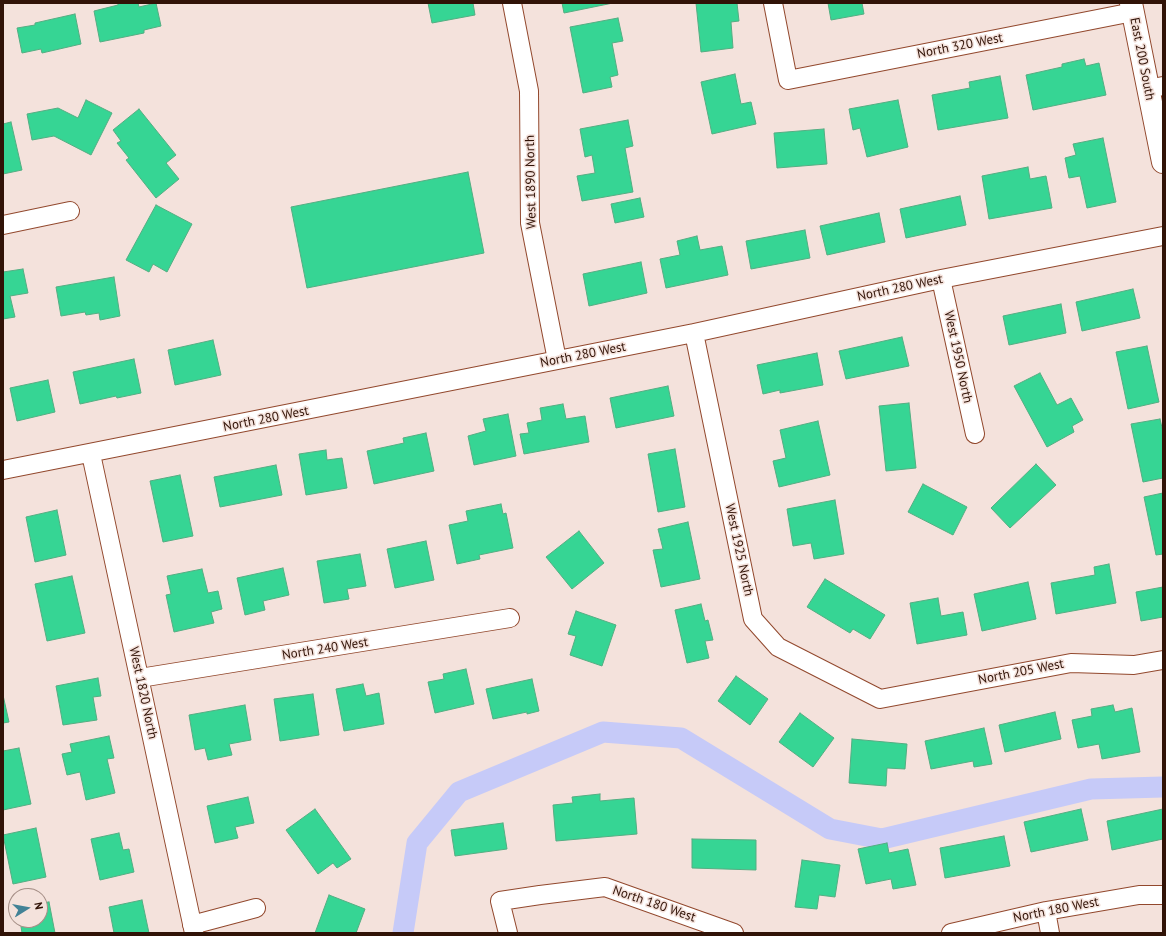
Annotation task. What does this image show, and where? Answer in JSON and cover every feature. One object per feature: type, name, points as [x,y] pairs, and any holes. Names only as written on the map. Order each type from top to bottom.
[{"type":"street","name":"West 1890 North","points":[[512,3],[530,91],[530,223],[557,360]]},
{"type":"street","name":"North 320 West","points":[[773,3],[788,80],[1132,8]]},
{"type":"street","name":"East 200 South","points":[[1132,8],[1156,87],[1163,162]]},
{"type":"street","points":[[3,225],[70,211]]},
{"type":"street","name":"North 280 West","points":[[3,470],[91,454],[694,333],[941,279],[1163,236]]},
{"type":"street","name":"West 1950 North","points":[[941,279],[976,434]]},
{"type":"street","name":"West 1925 North","points":[[694,333],[753,619],[778,647],[880,699]]},
{"type":"street","name":"West 1820 North","points":[[91,454],[193,929]]},
{"type":"street","name":"North 240 West","points":[[140,678],[510,618]]},
{"type":"street","name":"North 205 West","points":[[880,699],[1071,663],[1134,665],[1163,660]]},
{"type":"street","name":"North 180 West","points":[[508,933],[500,901],[605,887],[734,933]]},
{"type":"street","name":"North 180 West","points":[[951,933],[1046,911],[1139,895],[1163,895]]},
{"type":"street","points":[[193,929],[256,908]]},
{"type":"street","points":[[1046,911],[1050,933]]},
{"type":"building","points":[[118,3],[138,3],[139,7],[156,3],[161,26],[144,30],[144,33],[100,42],[94,11],[118,5]]},
{"type":"building","points":[[428,3],[473,3],[475,15],[432,23]]},
{"type":"building","points":[[562,3],[613,3],[564,13]]},
{"type":"building","points":[[696,3],[737,3],[739,21],[731,22],[733,48],[701,52]]},
{"type":"building","points":[[828,3],[862,3],[864,14],[831,20]]},
{"type":"building","points":[[75,14],[81,44],[42,53],[41,49],[22,53],[17,28],[35,25],[35,23]]},
{"type":"building","points":[[618,18],[623,41],[612,43],[618,75],[610,77],[612,87],[583,93],[570,27]]},
{"type":"building","points":[[1084,59],[1086,66],[1099,63],[1106,95],[1033,110],[1026,75],[1062,67],[1062,64]]},
{"type":"building","points":[[735,74],[741,104],[751,102],[756,124],[712,134],[701,82]]},
{"type":"building","points":[[1000,76],[1008,118],[938,130],[932,95],[970,88],[969,82]]},
{"type":"building","points":[[86,100],[112,113],[91,155],[54,136],[32,140],[27,114],[58,108],[78,118]]},
{"type":"building","points":[[898,100],[908,147],[867,157],[860,128],[853,130],[849,109]]},
{"type":"building","points":[[139,109],[176,155],[166,163],[179,179],[156,198],[126,160],[129,158],[117,143],[121,141],[113,130]]},
{"type":"building","points":[[628,120],[633,146],[625,148],[633,192],[582,201],[577,176],[595,173],[592,155],[585,157],[580,129]]},
{"type":"building","points":[[11,122],[22,170],[3,174],[3,124]]},
{"type":"building","points":[[824,129],[827,164],[777,168],[774,133]]},
{"type":"building","points":[[1103,138],[1116,202],[1087,208],[1080,176],[1069,178],[1065,158],[1076,155],[1073,144]]},
{"type":"building","points":[[1028,167],[1030,179],[1046,176],[1052,208],[989,219],[982,176]]},
{"type":"building","points":[[468,172],[484,253],[307,288],[291,207]]},
{"type":"building","points":[[960,196],[966,225],[906,238],[900,209]]},
{"type":"building","points":[[640,198],[644,217],[615,223],[611,204]]},
{"type":"building","points":[[156,205],[192,224],[167,272],[153,264],[149,272],[126,260]]},
{"type":"building","points":[[879,213],[885,242],[827,255],[820,226]]},
{"type":"building","points":[[805,230],[810,258],[751,269],[746,241]]},
{"type":"building","points":[[697,236],[700,250],[722,246],[728,275],[666,288],[660,259],[680,255],[677,241]]},
{"type":"building","points":[[641,262],[647,293],[589,306],[583,274]]},
{"type":"building","points":[[23,269],[28,293],[10,296],[15,317],[3,319],[3,272]]},
{"type":"building","points":[[114,277],[120,316],[100,320],[99,313],[86,315],[85,312],[61,316],[56,287]]},
{"type":"building","points":[[1133,289],[1140,318],[1082,331],[1076,302]]},
{"type":"building","points":[[1061,304],[1066,333],[1009,345],[1003,316]]},
{"type":"building","points":[[902,337],[909,366],[846,379],[839,351]]},
{"type":"building","points":[[213,340],[221,375],[175,385],[168,350]]},
{"type":"building","points":[[1147,346],[1159,402],[1128,409],[1116,352]]},
{"type":"building","points":[[817,353],[823,385],[780,393],[780,390],[763,394],[757,365]]},
{"type":"building","points":[[134,359],[141,393],[117,398],[116,396],[80,404],[73,372]]},
{"type":"building","points":[[1040,373],[1057,405],[1071,398],[1083,420],[1072,426],[1074,432],[1047,447],[1014,386]]},
{"type":"building","points":[[48,380],[55,412],[17,421],[10,388]]},
{"type":"building","points":[[668,386],[674,416],[616,428],[610,398]]},
{"type":"building","points":[[909,403],[916,468],[886,471],[879,406]]},
{"type":"building","points":[[563,404],[566,419],[585,416],[589,442],[524,454],[520,434],[529,433],[527,423],[542,420],[540,408]]},
{"type":"building","points":[[508,414],[516,456],[474,465],[468,436],[486,431],[483,419]]},
{"type":"building","points":[[1160,419],[1163,432],[1163,478],[1143,482],[1131,424]]},
{"type":"building","points":[[818,421],[830,475],[779,487],[773,461],[786,458],[780,430]]},
{"type":"building","points":[[426,433],[434,471],[374,484],[367,451],[404,443],[403,438]]},
{"type":"building","points":[[675,449],[685,507],[658,512],[648,454]]},
{"type":"building","points":[[326,450],[327,460],[342,458],[347,488],[306,495],[299,454]]},
{"type":"building","points":[[1036,464],[1056,485],[1010,528],[991,508]]},
{"type":"building","points":[[276,465],[282,495],[220,507],[214,477]]},
{"type":"building","points":[[180,475],[193,536],[163,542],[150,481]]},
{"type":"building","points":[[923,484],[967,507],[953,535],[908,512]]},
{"type":"building","points":[[1163,493],[1163,554],[1156,555],[1144,497]]},
{"type":"building","points":[[835,500],[844,554],[814,559],[811,543],[793,546],[787,509]]},
{"type":"building","points":[[501,504],[503,514],[506,513],[513,548],[479,555],[480,559],[457,564],[449,525],[468,521],[466,511]]},
{"type":"building","points":[[57,510],[66,555],[35,562],[26,517]]},
{"type":"building","points":[[688,522],[700,579],[661,587],[653,550],[663,549],[658,529]]},
{"type":"building","points":[[579,531],[604,563],[572,589],[546,557]]},
{"type":"building","points":[[426,541],[434,580],[395,588],[387,549]]},
{"type":"building","points":[[360,554],[366,586],[347,589],[349,599],[324,603],[317,561]]},
{"type":"building","points":[[1109,564],[1116,603],[1056,614],[1051,583],[1095,575],[1094,567]]},
{"type":"building","points":[[283,568],[289,595],[263,601],[265,610],[245,615],[237,578]]},
{"type":"building","points":[[202,569],[208,593],[218,591],[222,609],[211,612],[214,623],[174,632],[166,595],[171,594],[167,576]]},
{"type":"building","points":[[72,576],[85,633],[47,641],[35,584]]},
{"type":"building","points":[[825,579],[885,615],[870,639],[853,629],[850,633],[807,607]]},
{"type":"building","points":[[1028,582],[1036,619],[982,631],[974,594]]},
{"type":"building","points":[[1163,587],[1163,617],[1141,621],[1136,592]]},
{"type":"building","points":[[938,598],[941,616],[963,612],[967,635],[917,644],[910,603]]},
{"type":"building","points":[[701,604],[705,621],[708,620],[713,640],[705,641],[709,658],[687,663],[675,610]]},
{"type":"building","points":[[576,611],[616,625],[602,666],[570,655],[576,636],[568,634]]},
{"type":"building","points":[[466,669],[474,704],[435,713],[428,682],[444,679],[443,674]]},
{"type":"building","points":[[736,676],[768,699],[750,725],[718,701]]},
{"type":"building","points":[[98,678],[101,696],[93,697],[97,720],[63,725],[56,686]]},
{"type":"building","points":[[532,679],[539,711],[493,719],[486,689]]},
{"type":"building","points":[[363,684],[366,696],[379,693],[384,724],[344,731],[336,689]]},
{"type":"building","points":[[313,694],[319,735],[280,741],[274,699]]},
{"type":"building","points":[[3,695],[9,722],[3,723]]},
{"type":"building","points":[[245,705],[251,740],[229,744],[232,755],[208,760],[205,748],[195,750],[189,715]]},
{"type":"building","points":[[1113,705],[1115,712],[1132,708],[1140,752],[1102,759],[1099,744],[1078,748],[1072,720],[1092,716],[1091,709]]},
{"type":"building","points":[[1055,712],[1061,739],[1005,752],[999,725]]},
{"type":"building","points":[[800,713],[834,738],[813,767],[779,742]]},
{"type":"building","points":[[984,728],[992,764],[974,767],[973,761],[931,769],[925,741]]},
{"type":"building","points":[[109,736],[114,758],[107,759],[115,793],[86,800],[80,772],[67,775],[62,754],[72,752],[70,744]]},
{"type":"building","points":[[852,739],[907,744],[905,769],[887,768],[886,786],[849,783]]},
{"type":"building","points":[[19,748],[31,804],[3,810],[3,751]]},
{"type":"building","points":[[600,794],[600,801],[634,798],[637,834],[556,841],[553,805],[573,803],[572,797]]},
{"type":"building","points":[[248,797],[254,823],[235,827],[238,838],[215,843],[207,806]]},
{"type":"building","points":[[315,809],[351,859],[337,868],[333,863],[318,874],[286,830]]},
{"type":"building","points":[[1081,809],[1088,840],[1031,852],[1024,822]]},
{"type":"building","points":[[1163,809],[1163,839],[1112,850],[1107,821]]},
{"type":"building","points":[[503,823],[507,849],[455,856],[451,830]]},
{"type":"building","points":[[36,828],[46,877],[13,884],[3,835]]},
{"type":"building","points":[[119,833],[123,850],[129,849],[134,872],[100,880],[91,839]]},
{"type":"building","points":[[1004,836],[1010,866],[945,878],[940,848]]},
{"type":"building","points":[[692,839],[756,840],[756,870],[692,868]]},
{"type":"building","points":[[887,843],[889,853],[908,849],[916,885],[893,889],[891,879],[866,884],[858,849]]},
{"type":"building","points":[[802,860],[840,865],[835,897],[819,895],[817,909],[795,907]]},
{"type":"building","points":[[329,895],[365,909],[356,933],[315,933]]},
{"type":"building","points":[[142,900],[149,933],[114,933],[109,907]]},
{"type":"building","points":[[48,902],[55,933],[22,933],[21,928],[48,928]]},
{"type":"waterway","points":[[403,933],[417,843],[459,792],[603,732],[681,738],[830,829],[882,839],[1091,789],[1163,787]]}]
